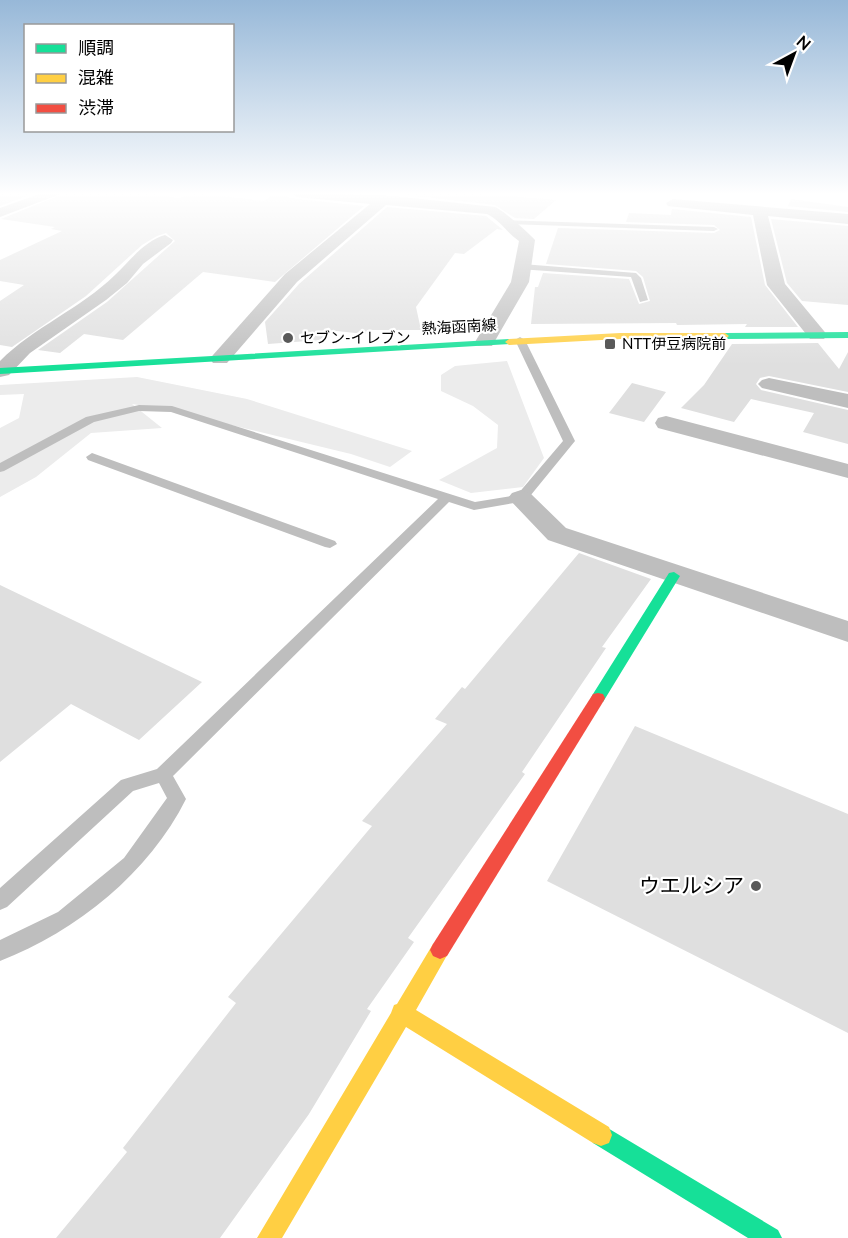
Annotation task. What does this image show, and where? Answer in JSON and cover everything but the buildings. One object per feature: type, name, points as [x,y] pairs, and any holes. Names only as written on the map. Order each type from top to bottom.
[{"type":"main road","name":"熱海函南線","points":[[1,371],[520,340],[620,336],[848,335]]},
{"type":"main road","points":[[269,1238],[400,1012],[674,576]]},
{"type":"main road","points":[[400,1012],[771,1238]]},
{"type":"street","points":[[1,371],[23,349],[100,296],[121,279],[137,260],[150,251]]},
{"type":"street","points":[[220,359],[291,278],[321,251]]},
{"type":"street","points":[[485,342],[514,296],[520,282],[525,251]]},
{"type":"street","points":[[768,251],[776,285],[817,335]]},
{"type":"street","points":[[769,384],[848,401]]},
{"type":"street","points":[[666,423],[848,471]]},
{"type":"street","points":[[521,498],[557,534],[674,576],[848,632]]},
{"type":"lane","points":[[522,267],[633,275],[637,278],[643,300]]},
{"type":"lane","points":[[0,468],[90,419],[139,408],[172,409],[474,506],[521,498],[569,441],[520,340]]},
{"type":"lane","points":[[92,457],[330,544]]},
{"type":"lane","points":[[0,901],[127,786],[163,775],[447,497]]},
{"type":"lane","points":[[0,951],[65,919],[131,864],[177,799],[163,775]]},
{"type":"shaded area","points":[[507,361],[544,458],[523,487],[471,493],[439,480],[497,448],[498,425],[473,406],[441,391],[441,375],[455,366]]},
{"type":"shaded area","points":[[137,377],[247,399],[412,451],[390,467],[351,454],[165,409],[132,404],[162,428],[91,433],[36,477],[0,497],[0,428],[19,418],[24,394],[0,395],[0,385]]},
{"type":"traffic: fast","points":[[725,336],[848,335]]},
{"type":"traffic: fast","points":[[0,371],[509,342]]},
{"type":"traffic: fast","points":[[598,698],[674,576]]},
{"type":"traffic: fast","points":[[601,1135],[770,1238]]},
{"type":"traffic: slow","points":[[509,342],[620,336],[725,336]]},
{"type":"traffic: slow","points":[[269,1238],[440,950]]},
{"type":"traffic: slow","points":[[401,1012],[601,1135]]},
{"type":"traffic: jam","points":[[440,950],[598,698]]},
{"type":"place","name":"セブン-イレブン","points":[[288,338]]},
{"type":"place","name":"NTT伊豆病院前","points":[[610,344]]},
{"type":"place","name":"ウエルシア","points":[[756,886]]}]
